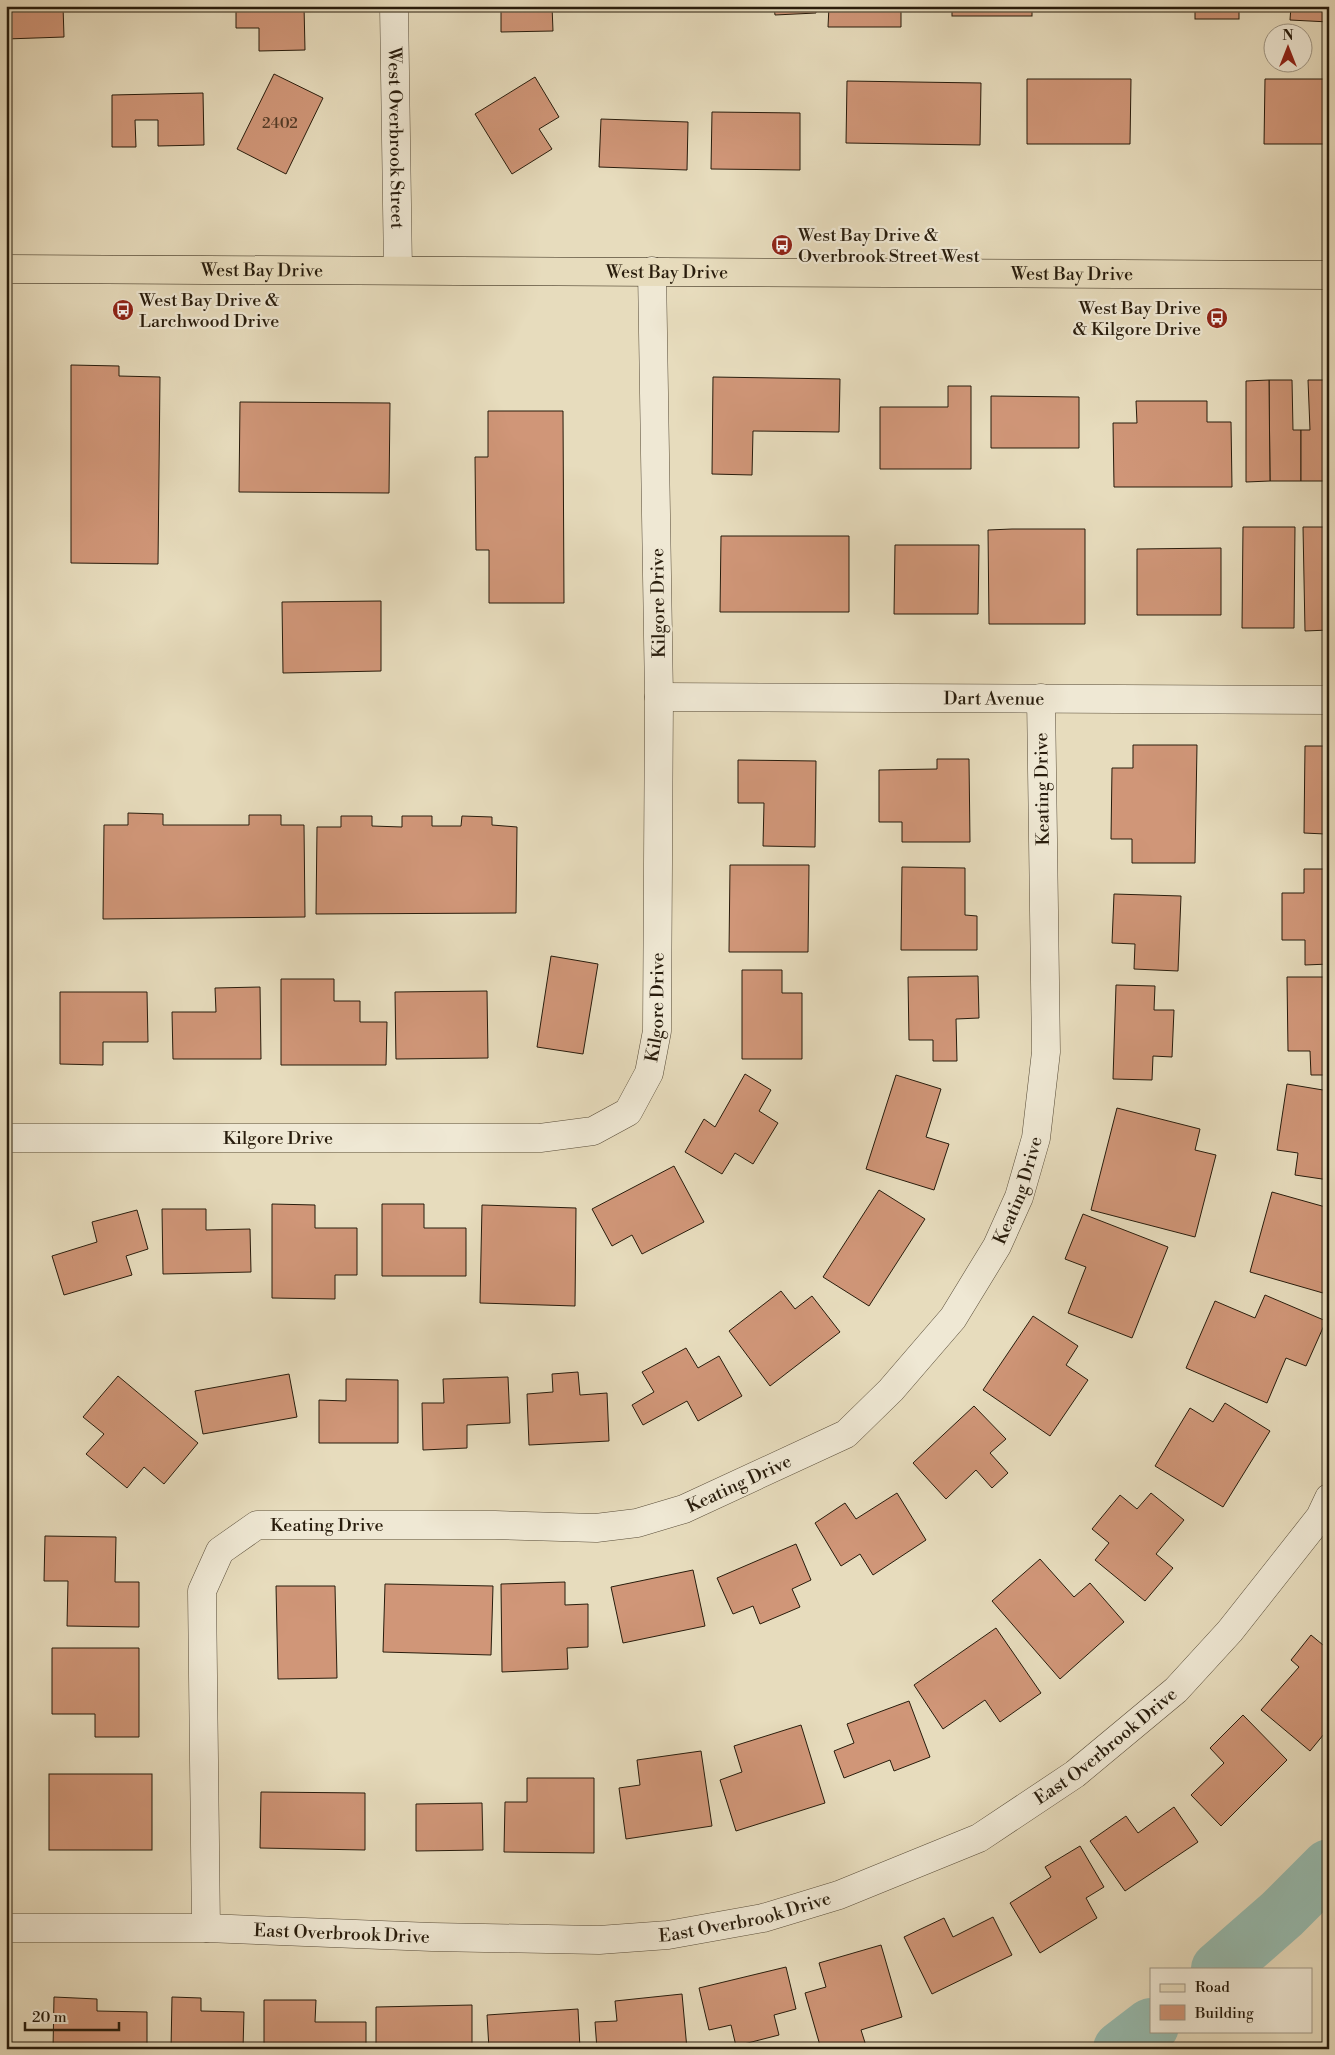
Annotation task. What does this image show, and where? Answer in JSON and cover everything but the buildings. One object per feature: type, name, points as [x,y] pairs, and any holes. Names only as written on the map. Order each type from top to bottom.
[{"type":"main road","name":"West Bay Drive","points":[[6,269],[1329,275]]},
{"type":"street","name":"West Overbrook Street","points":[[394,6],[398,270]]},
{"type":"street","name":"Kilgore Drive","points":[[6,1138],[540,1138],[593,1131],[628,1112],[649,1073],[657,1031],[659,697],[652,272]]},
{"type":"street","name":"Dart Avenue","points":[[659,697],[1329,700]]},
{"type":"street","name":"Keating Drive","points":[[206,1928],[202,1591],[220,1551],[257,1525],[495,1525],[596,1528],[637,1523],[684,1509],[846,1434],[892,1390],[953,1318],[997,1246],[1019,1197],[1036,1138],[1046,1052],[1041,698]]},
{"type":"street","name":"East Overbrook Drive","points":[[6,1928],[206,1928],[432,1937],[598,1940],[668,1935],[763,1918],[839,1896],[979,1838],[1075,1774],[1176,1690],[1230,1632],[1320,1516],[1329,1498]]},
{"type":"waterway","points":[[1220,1968],[1282,1914],[1329,1867]]},
{"type":"waterway","points":[[1121,2049],[1150,2027]]},
{"type":"place","name":"West Bay Drive & Overbrook Street West","points":[[782,245]]},
{"type":"place","name":"West Bay Drive & Larchwood Drive","points":[[123,310]]},
{"type":"place","name":"West Bay Drive & Kilgore Drive","points":[[1217,318]]}]
